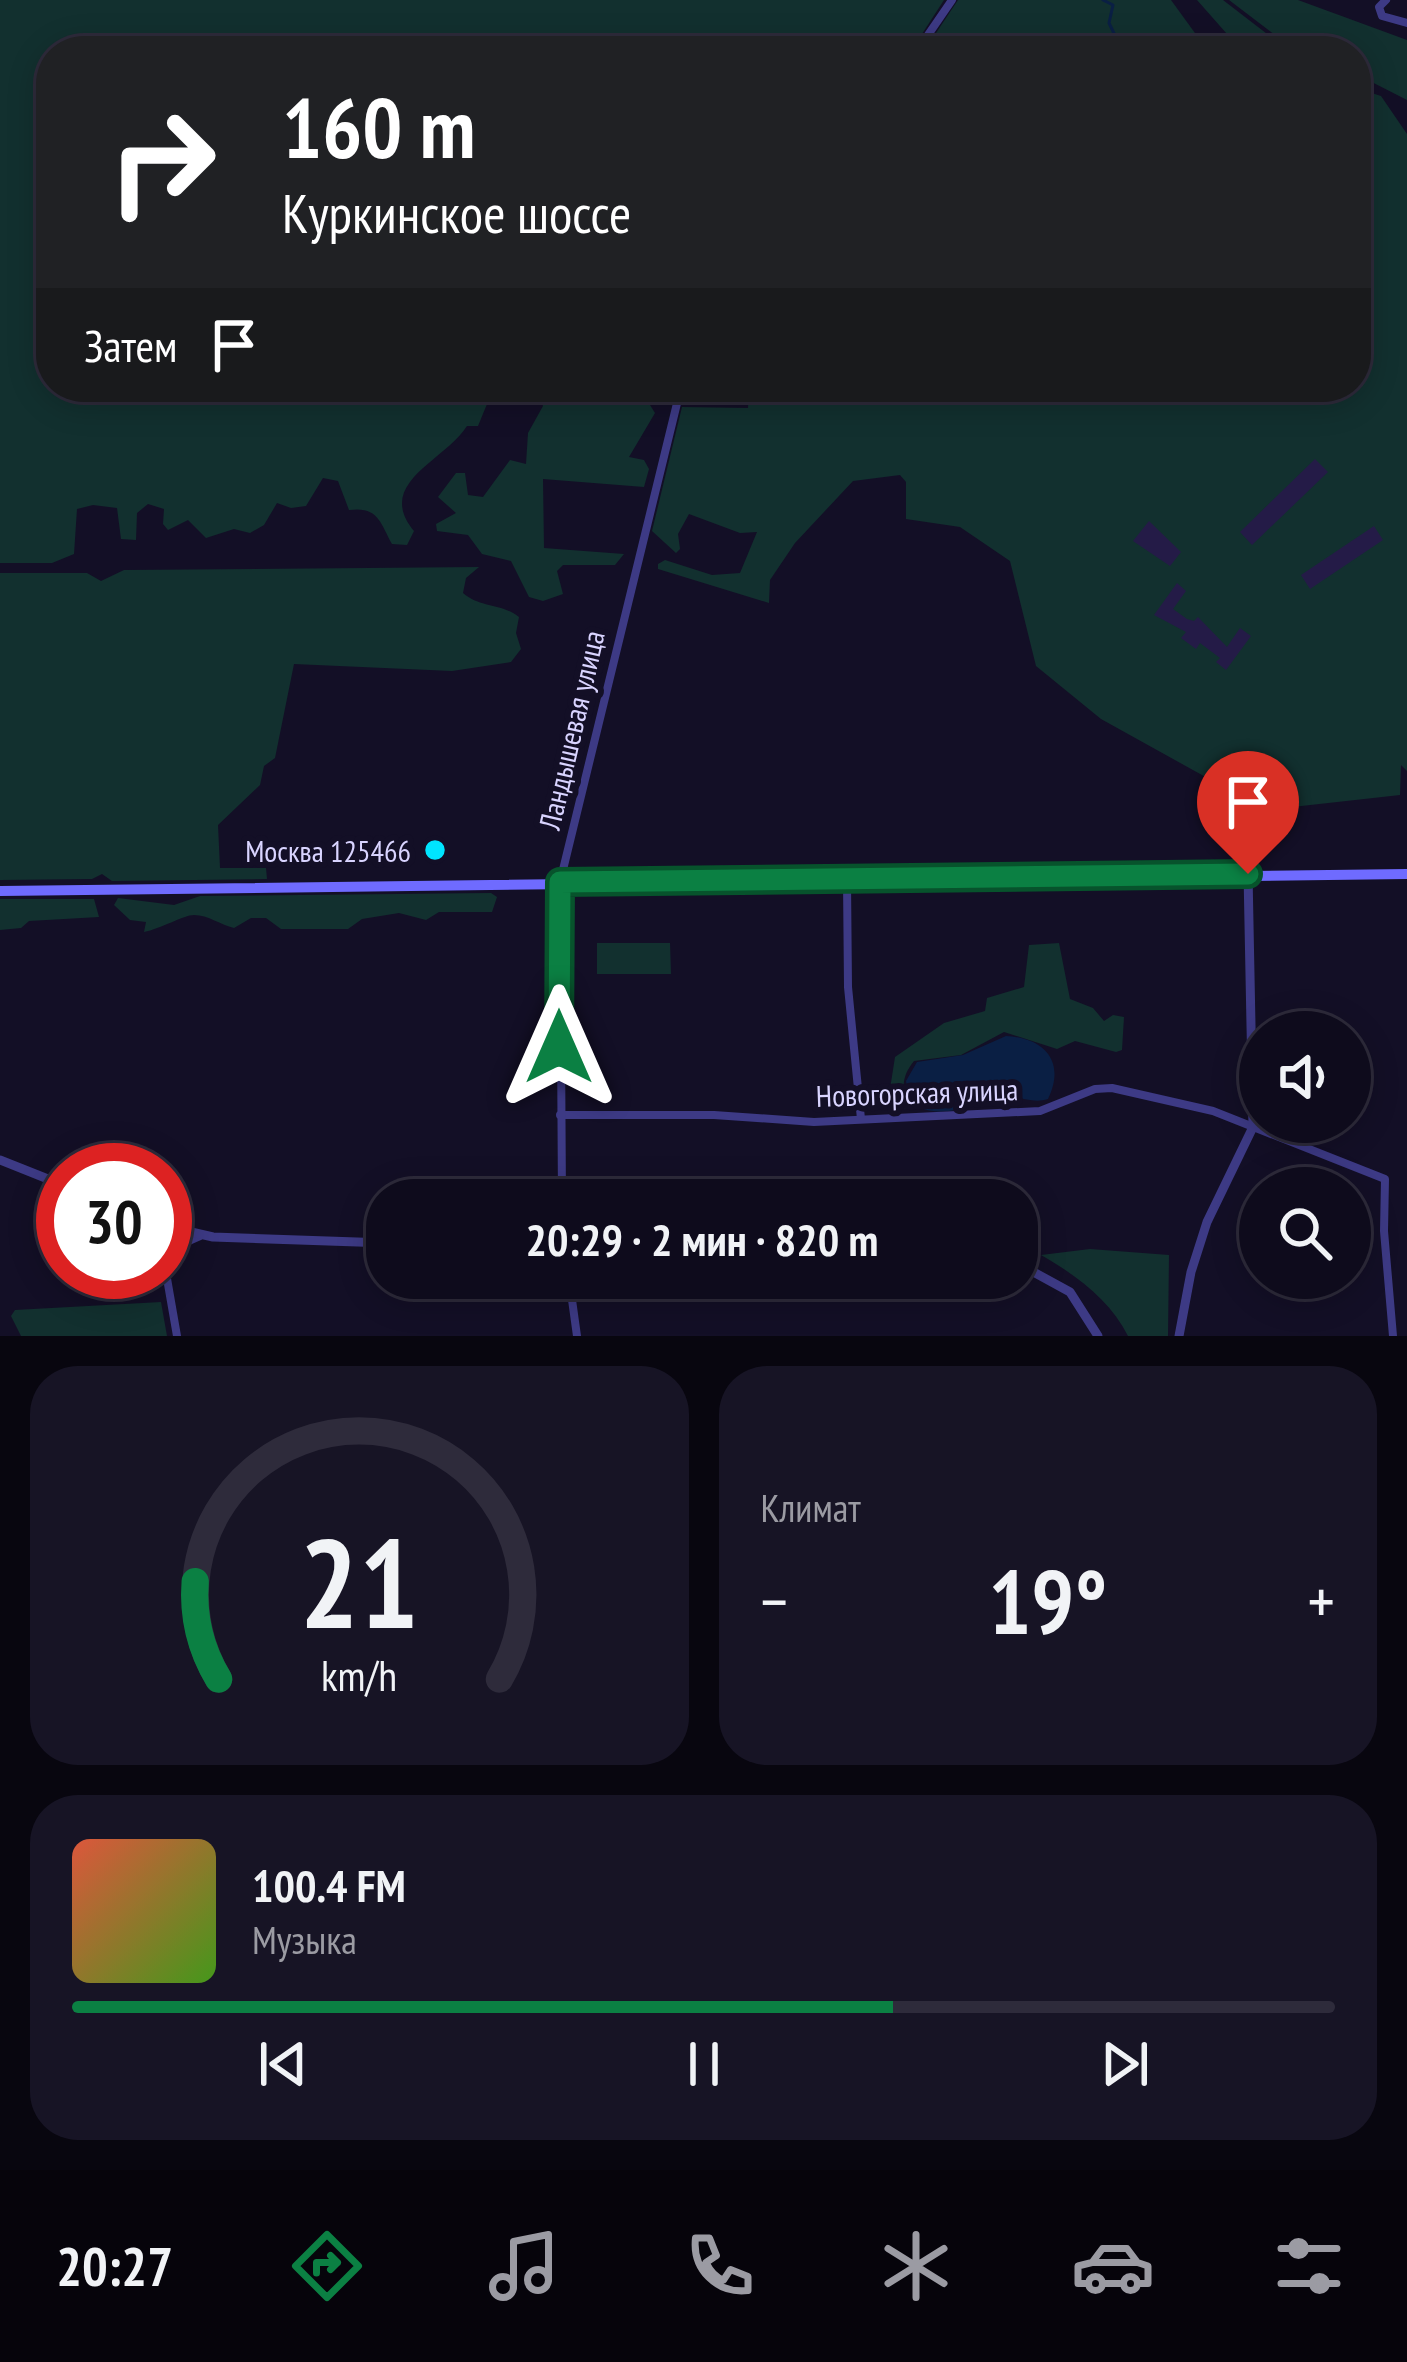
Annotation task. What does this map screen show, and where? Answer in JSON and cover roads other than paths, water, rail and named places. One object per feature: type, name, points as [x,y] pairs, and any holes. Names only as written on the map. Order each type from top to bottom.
[{"type":"main road","points":[[0,891],[1407,874]]},
{"type":"street","points":[[927,36],[952,0]]},
{"type":"street","points":[[1386,0],[1379,8],[1382,16],[1407,23]]},
{"type":"street","name":"Ландышевая улица","points":[[562,1179],[560,882],[677,402]]},
{"type":"street","points":[[1248,874],[1251,1011]]},
{"type":"street","points":[[848,880],[848,987],[861,1119]]},
{"type":"street","name":"Новогорская улица","points":[[560,1115],[714,1115],[814,1122],[1040,1112],[1103,1087],[1190,1104],[1239,1122]]},
{"type":"street","points":[[1179,1336],[1196,1253],[1246,1143]]},
{"type":"street","name":"Новогорская улица","points":[[1294,1143],[1385,1179],[1384,1231],[1393,1336]]},
{"type":"street","points":[[0,1160],[36,1174]]},
{"type":"street","points":[[192,1234],[366,1242]]},
{"type":"street","points":[[192,1239],[201,1236]]},
{"type":"street","points":[[1038,1273],[1070,1292],[1098,1336]]},
{"type":"street","points":[[171,1299],[178,1336]]},
{"type":"street","points":[[572,1299],[577,1336]]},
{"type":"water","points":[[1006,1036],[1032,1041],[1048,1054],[1055,1074],[1048,1099],[1008,1098],[947,1111],[910,1103],[906,1081],[917,1062],[963,1055]]},
{"type":"waterway","points":[[1103,0],[1113,5],[1109,23],[1115,36]]},
{"type":"place","name":"Москва 125466","points":[[435,850]]}]
